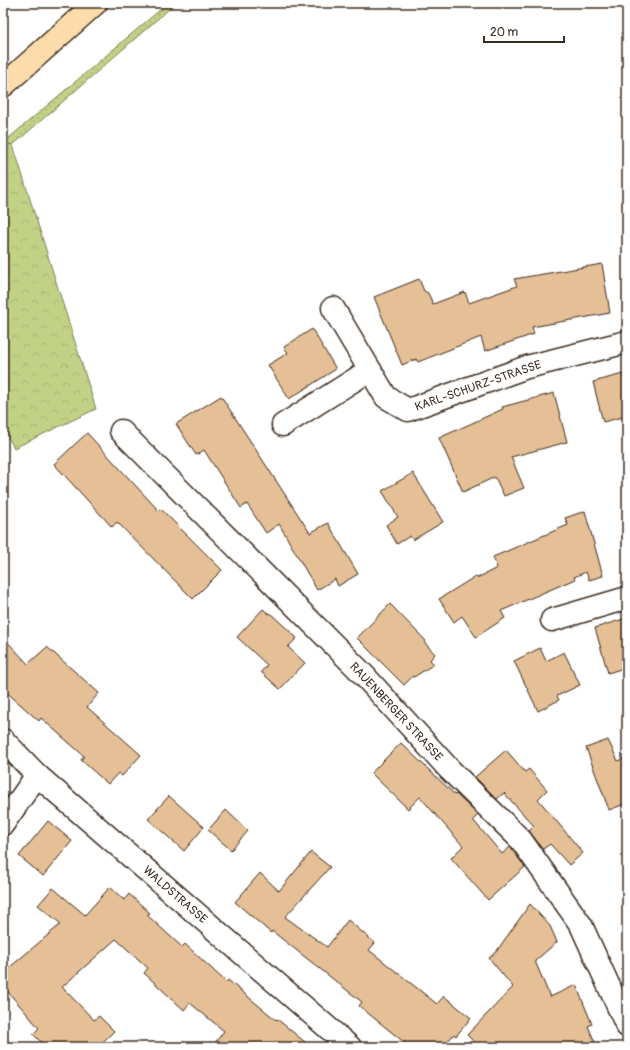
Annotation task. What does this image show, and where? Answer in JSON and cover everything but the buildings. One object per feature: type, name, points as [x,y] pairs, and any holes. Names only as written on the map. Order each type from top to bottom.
[{"type":"highway","points":[[3,86],[96,3]]},
{"type":"street","name":"KARL-SCHURZ-STRASSE","points":[[333,308],[386,397],[408,410],[527,367],[627,342]]},
{"type":"street","points":[[283,425],[370,370]]},
{"type":"street","name":"RAUENBERGER STRASSE","points":[[120,431],[360,671],[449,769],[521,840],[581,925],[627,1024]]},
{"type":"street","points":[[552,620],[627,598]]},
{"type":"street","name":"WALDSTRASSE","points":[[3,740],[37,774],[350,1047]]},
{"type":"street","points":[[3,824],[37,774]]},
{"type":"green space","points":[[168,3],[176,3],[13,145],[3,143]]},
{"type":"green space","points":[[3,143],[13,145],[96,409],[14,448],[3,428]]}]
